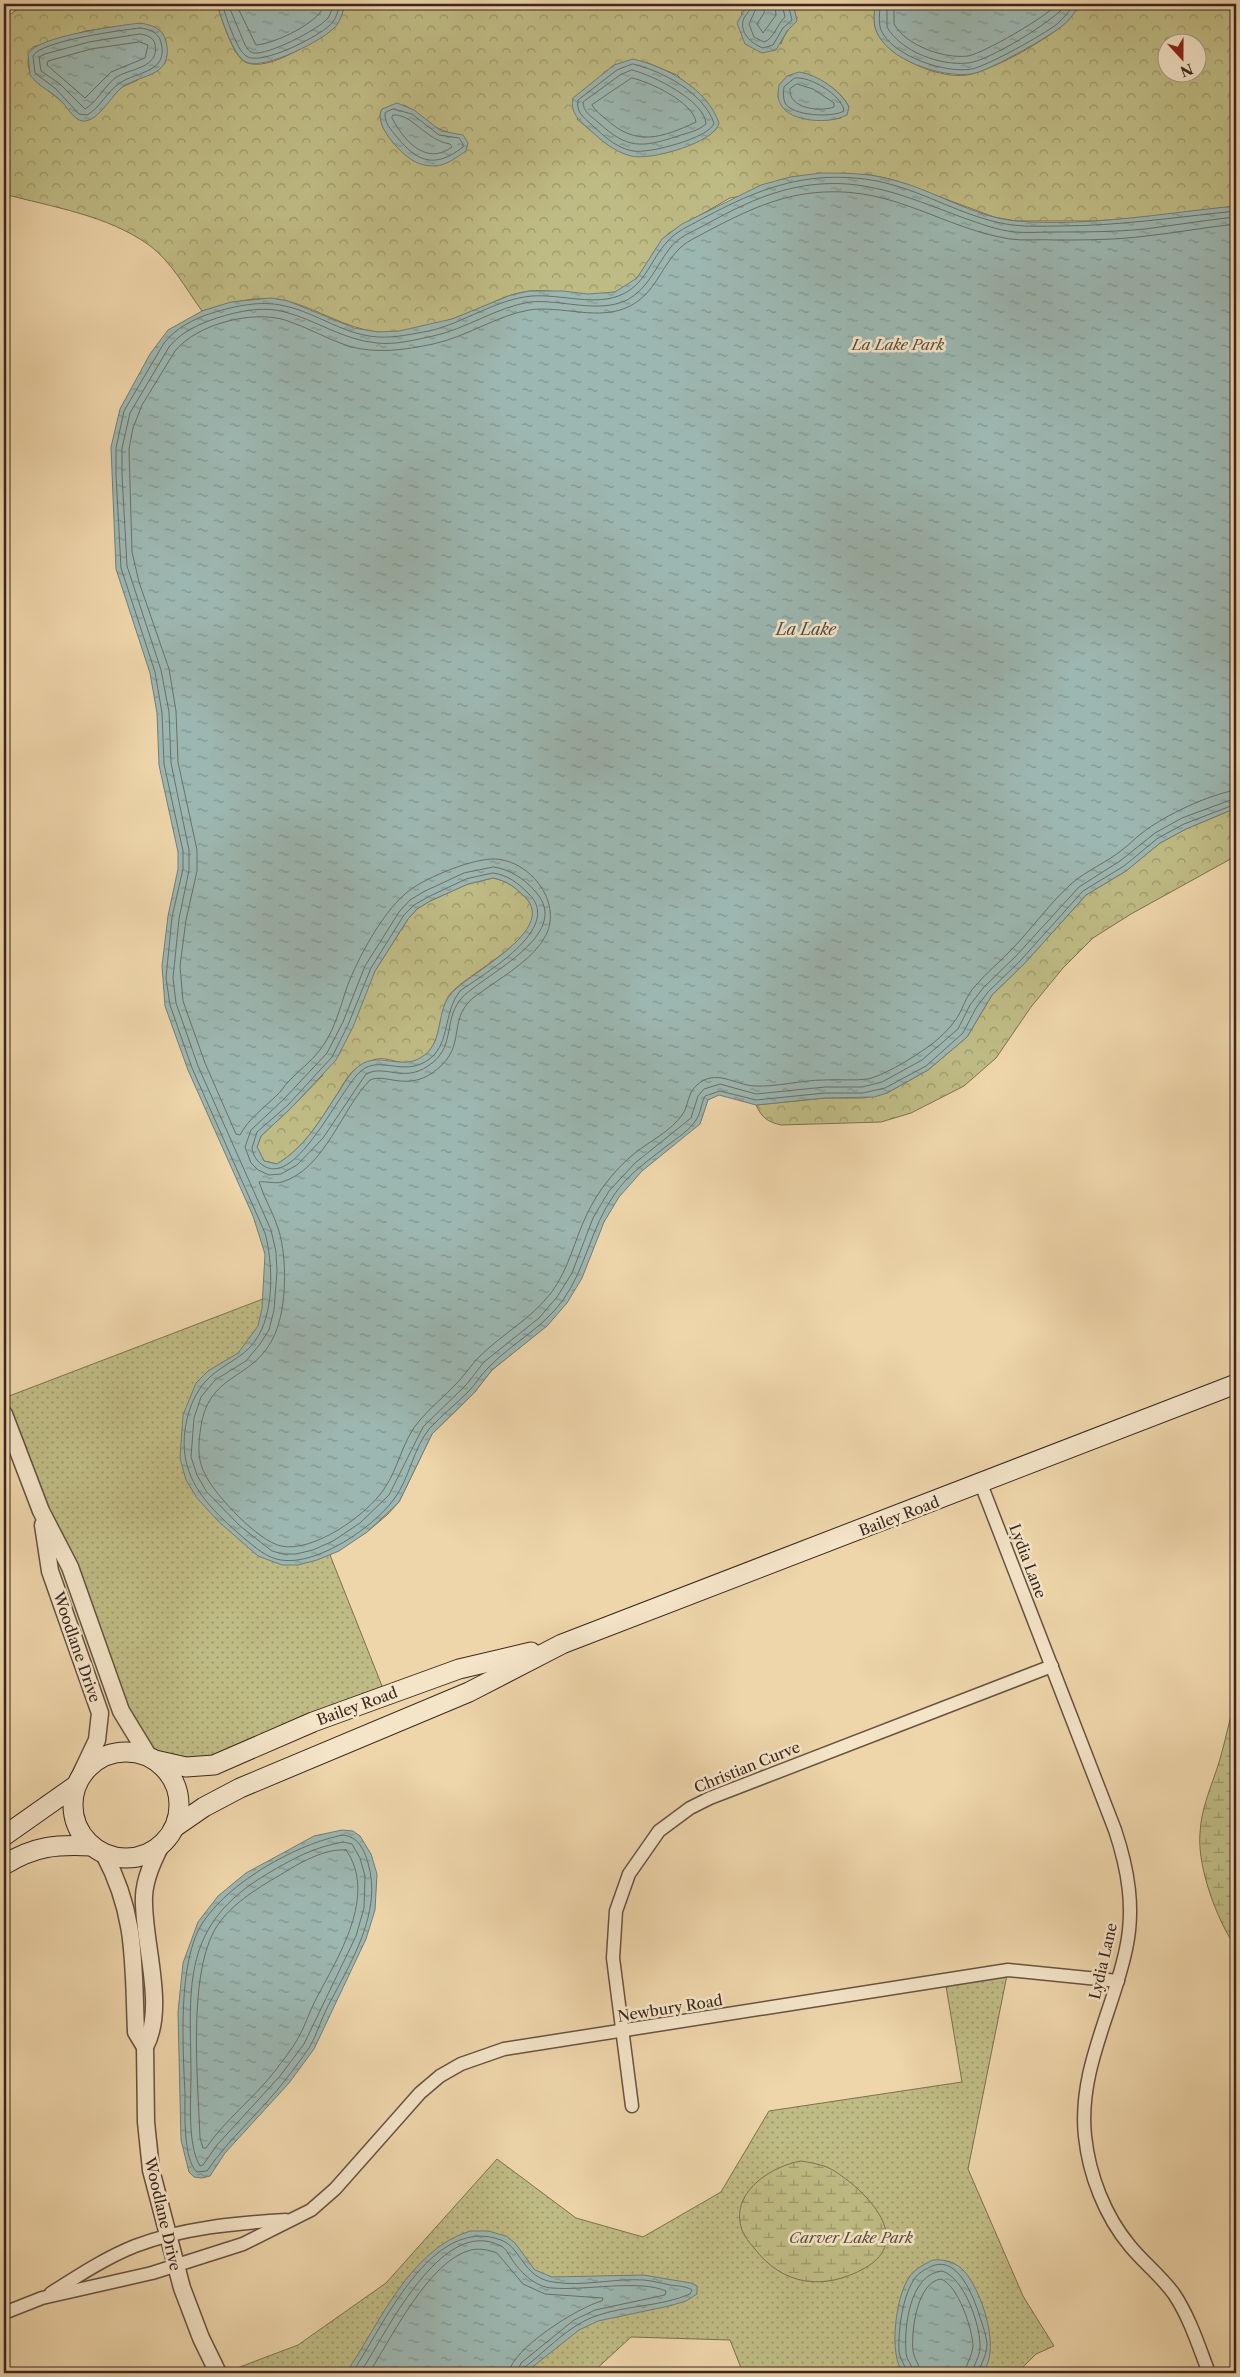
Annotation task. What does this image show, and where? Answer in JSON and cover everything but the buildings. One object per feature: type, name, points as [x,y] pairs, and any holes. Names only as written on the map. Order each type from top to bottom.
[{"type":"main road","name":"Bailey Road","points":[[175,1827],[204,1807],[247,1784],[469,1692],[562,1644],[981,1484],[1236,1384]]},
{"type":"main road","name":"Bailey Road","points":[[152,1758],[186,1767],[214,1765],[321,1719],[459,1669],[562,1644]]},
{"type":"main road","points":[[4,1865],[28,1853],[54,1845],[98,1850],[119,1858],[134,1858],[148,1853],[161,1845],[175,1827],[179,1806],[177,1790],[170,1775],[152,1758],[136,1752],[123,1751],[109,1754],[86,1768],[77,1783],[72,1812],[82,1837],[98,1850]]},
{"type":"main road","points":[[4,1836],[77,1783]]},
{"type":"street","name":"Woodlane Drive","points":[[4,1414],[41,1511],[70,1567],[121,1711],[152,1758]]},
{"type":"street","name":"Lydia Lane","points":[[981,1484],[1115,1830],[1128,1873],[1130,1920],[1126,1948],[1118,1981],[1087,2080],[1084,2130],[1090,2162],[1099,2194],[1117,2228],[1134,2250],[1168,2287],[1183,2309],[1209,2373]]},
{"type":"street","name":"Woodlane Drive","points":[[41,1511],[50,1571],[100,1713],[97,1740],[77,1783]]},
{"type":"street","name":"Christian Curve","points":[[632,2106],[613,1958],[616,1911],[629,1874],[660,1832],[690,1808],[710,1798],[1052,1666]]},
{"type":"street","name":"Woodlane Drive","points":[[145,2047],[152,2034],[153,2002],[144,1897],[149,1874],[161,1845]]},
{"type":"street","name":"Woodlane Drive","points":[[98,1850],[116,1878],[131,1925],[136,2032],[145,2047],[148,2147],[151,2170],[175,2266],[189,2309],[218,2373]]},
{"type":"street","name":"Newbury Road","points":[[42,2298],[175,2266],[243,2244],[312,2210],[326,2199],[420,2093],[440,2076],[461,2064],[504,2049],[1008,1970],[1118,1981]]},
{"type":"street","name":"Newbury Road","points":[[4,2313],[42,2298],[125,2251],[168,2236],[237,2222],[291,2220]]},
{"type":"green space","points":[[26,4],[217,4],[228,36],[236,52],[245,62],[255,64],[268,63],[282,58],[310,43],[333,26],[340,18],[345,4],[748,4],[741,13],[781,44],[794,21],[795,11],[793,4],[876,4],[874,24],[876,30],[882,40],[892,50],[918,66],[932,71],[960,76],[983,70],[1028,49],[1061,27],[1081,4],[1236,4],[1236,206],[1143,218],[1092,221],[1016,221],[994,217],[894,180],[866,174],[730,198],[669,233],[662,240],[636,279],[620,290],[599,295],[541,291],[523,292],[456,318],[416,330],[390,333],[354,327],[298,304],[276,299],[244,300],[202,311],[164,259],[149,245],[133,235],[115,226],[79,213],[4,194],[4,18]],"holes":[[[121,26],[138,80],[122,87],[113,96],[62,102],[41,85],[30,72],[28,65],[29,56],[33,47],[86,31]],[[648,63],[677,75],[712,109],[590,130],[577,119],[603,74],[614,65]],[[803,73],[817,78],[836,90],[849,107],[841,118],[827,120],[799,117]],[[404,105],[437,128],[448,132],[437,166],[416,161],[395,145],[384,130],[381,122],[380,115],[382,109]]]},
{"type":"green space","points":[[1236,808],[1236,856],[1131,914],[1093,938],[1063,968],[1031,1007],[996,1058],[964,1086],[911,1113],[881,1122],[781,1125],[769,1121],[761,1113],[756,1105],[825,1098],[863,1098],[887,1093],[928,1070],[967,1037],[992,995],[1024,964],[1086,895],[1126,871],[1160,843],[1186,829]]},
{"type":"green space","points":[[493,878],[511,885],[525,897],[533,911],[530,925],[505,952],[448,997],[433,1046],[421,1058],[408,1063],[377,1059],[353,1071],[317,1125],[303,1142],[287,1158],[277,1164],[264,1161],[257,1147],[261,1136],[322,1076],[375,971],[408,919],[417,909],[430,901],[468,884]]},
{"type":"green space","points":[[493,1211],[539,1332],[492,1370],[474,1393],[432,1434],[399,1502],[387,1515],[367,1532],[330,1555],[386,1696],[226,1761],[172,1765],[134,1735],[4,1414],[4,1398]]},
{"type":"green space","points":[[1236,1700],[1236,1948],[1222,1923],[1210,1893],[1202,1861],[1200,1833],[1208,1795]]},
{"type":"green space","name":"Carver Lake Park","points":[[1008,1970],[968,2169],[1023,2296],[1054,2346],[1036,2354],[1017,2373],[743,2373],[730,2340],[631,2337],[592,2373],[224,2373],[298,2345],[386,2283],[497,2159],[576,2218],[643,2237],[721,2192],[769,2111],[962,2082],[945,1980]]},
{"type":"green space","points":[[801,2161],[824,2166],[836,2172],[861,2192],[881,2217],[886,2231],[886,2244],[879,2257],[865,2268],[834,2280],[820,2282],[805,2281],[791,2277],[765,2261],[745,2236],[740,2222],[740,2210],[743,2199],[758,2181],[768,2174],[779,2168]]},
{"type":"water","points":[[217,4],[345,4],[337,25],[320,38],[279,58],[254,64],[246,62],[241,58],[232,44]]},
{"type":"water","points":[[748,4],[793,4],[797,21],[787,31],[776,50],[762,53],[745,44],[737,23]]},
{"type":"water","points":[[876,4],[1081,4],[1062,27],[1028,48],[979,72],[959,74],[945,73],[916,65],[891,50],[882,41],[874,24]]},
{"type":"water","points":[[140,23],[156,28],[162,33],[166,41],[167,54],[165,63],[152,74],[119,90],[102,110],[87,121],[76,118],[58,98],[30,75],[28,54],[34,48],[46,42],[79,33]]},
{"type":"water","points":[[633,59],[659,67],[695,89],[705,99],[719,123],[715,130],[694,144],[666,153],[640,157],[631,156],[619,151],[599,138],[576,116],[572,103],[573,98],[614,65]]},
{"type":"water","points":[[799,72],[814,76],[834,89],[849,107],[847,115],[822,121],[802,118],[786,111],[779,100],[779,85],[787,76]]},
{"type":"water","points":[[397,103],[414,110],[441,131],[463,135],[468,143],[466,151],[451,161],[438,166],[425,165],[412,160],[394,144],[381,122],[380,115],[382,109]]},
{"type":"water","name":"La Lake","points":[[821,173],[875,176],[908,184],[984,214],[1016,221],[1099,221],[1236,206],[1236,808],[1186,829],[1160,843],[1126,871],[1086,895],[1024,964],[992,995],[967,1037],[928,1070],[887,1093],[874,1097],[825,1098],[756,1105],[719,1095],[708,1100],[700,1124],[642,1171],[619,1197],[604,1222],[582,1278],[567,1303],[547,1326],[492,1370],[474,1393],[432,1434],[399,1502],[367,1532],[339,1551],[317,1560],[298,1565],[282,1565],[258,1556],[218,1521],[197,1498],[186,1480],[180,1458],[183,1415],[196,1383],[208,1371],[238,1353],[258,1326],[262,1308],[265,1254],[253,1216],[188,1070],[165,1006],[162,966],[168,916],[178,869],[178,852],[159,765],[157,713],[150,673],[116,569],[111,447],[120,409],[150,354],[168,330],[202,311],[231,302],[271,298],[288,301],[354,328],[378,332],[399,331],[452,319],[511,295],[529,291],[563,291],[588,294],[615,292],[637,278],[662,239],[682,224],[761,185],[790,177]],"holes":[[[493,878],[511,885],[525,897],[532,910],[530,924],[506,951],[459,986],[450,995],[442,1011],[437,1037],[428,1052],[412,1061],[374,1060],[359,1066],[349,1076],[303,1142],[287,1158],[277,1164],[264,1161],[257,1147],[261,1136],[291,1108],[336,1060],[353,1027],[375,971],[408,919],[417,909],[430,901],[468,884]]]},
{"type":"water","points":[[342,1830],[353,1831],[360,1836],[371,1854],[377,1874],[375,1910],[366,1939],[314,2049],[289,2083],[225,2153],[210,2176],[194,2177],[189,2172],[181,2140],[178,2012],[183,1963],[198,1922],[218,1896],[246,1873],[314,1836]]},
{"type":"water","points":[[470,2231],[488,2231],[506,2236],[515,2243],[535,2270],[552,2277],[643,2275],[691,2283],[697,2286],[697,2294],[686,2301],[669,2306],[598,2321],[579,2330],[525,2373],[346,2373],[384,2311],[413,2271],[430,2254],[449,2241]]},
{"type":"water","points":[[933,2260],[942,2260],[958,2266],[965,2272],[978,2293],[990,2337],[988,2363],[982,2373],[903,2373],[898,2364],[895,2339],[901,2296],[912,2273]]},
{"type":"park label","name":"La Lake Park","points":[[898,344]]}]
